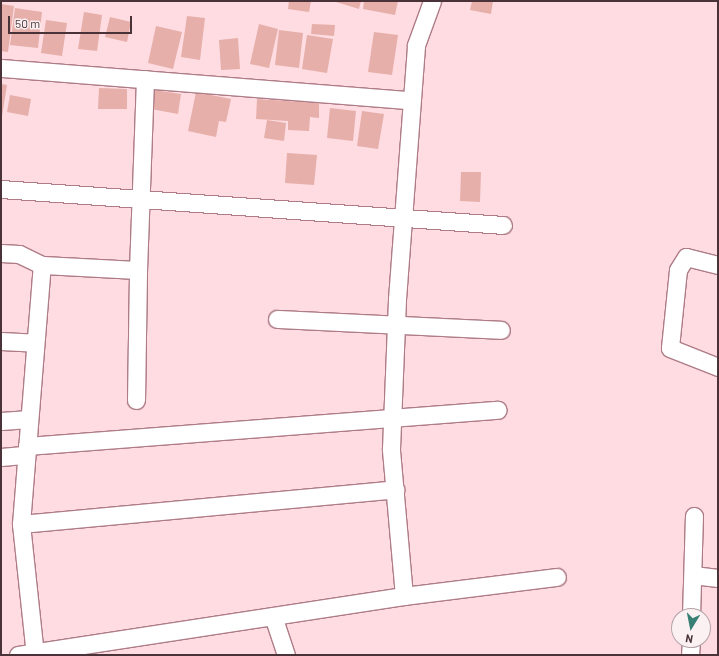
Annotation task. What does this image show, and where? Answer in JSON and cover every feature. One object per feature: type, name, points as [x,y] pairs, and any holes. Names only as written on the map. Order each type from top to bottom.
[{"type":"street","points":[[404,596],[395,489],[393,417],[396,325],[416,45],[432,1]]},
{"type":"street","points":[[1,68],[411,100]]},
{"type":"street","points":[[136,400],[138,270],[143,199],[144,79]]},
{"type":"street","points":[[1,189],[503,225]]},
{"type":"street","points":[[1,253],[19,254],[42,264],[138,270]]},
{"type":"street","points":[[718,265],[686,257],[678,270],[670,348],[718,367]]},
{"type":"street","points":[[35,654],[21,524],[42,264]]},
{"type":"street","points":[[277,319],[501,330]]},
{"type":"street","points":[[1,342],[35,343]]},
{"type":"street","points":[[1,457],[27,450],[393,417],[498,410]]},
{"type":"street","points":[[1,421],[29,419]]},
{"type":"street","points":[[21,524],[395,489]]},
{"type":"street","points":[[691,608],[694,516]]},
{"type":"street","points":[[692,576],[718,578]]},
{"type":"street","points":[[18,655],[35,654],[404,596],[557,577]]},
{"type":"street","points":[[273,616],[286,655]]},
{"type":"building","points":[[289,1],[311,1],[309,12],[288,9]]},
{"type":"building","points":[[333,1],[361,1],[359,9]]},
{"type":"building","points":[[364,1],[398,1],[395,15],[363,9]]},
{"type":"building","points":[[472,1],[493,1],[491,14],[470,10]]},
{"type":"building","points":[[1,4],[14,6],[8,52],[1,51]]},
{"type":"building","points":[[15,8],[42,12],[38,48],[10,45]]},
{"type":"building","points":[[84,12],[102,15],[97,51],[78,49]]},
{"type":"building","points":[[187,16],[205,18],[200,60],[181,57]]},
{"type":"building","points":[[110,17],[131,22],[127,42],[105,37]]},
{"type":"building","points":[[46,20],[67,23],[62,56],[41,53]]},
{"type":"building","points":[[259,24],[278,29],[269,68],[250,64]]},
{"type":"building","points":[[312,24],[335,25],[334,36],[311,34]]},
{"type":"building","points":[[156,26],[182,32],[173,69],[148,63]]},
{"type":"building","points":[[279,30],[303,33],[299,68],[275,65]]},
{"type":"building","points":[[374,32],[398,35],[392,75],[368,72]]},
{"type":"building","points":[[307,35],[333,39],[327,73],[302,69]]},
{"type":"building","points":[[238,38],[240,69],[221,70],[219,40]]},
{"type":"building","points":[[1,84],[7,85],[2,116],[1,116]]},
{"type":"building","points":[[99,88],[127,89],[127,109],[98,109]]},
{"type":"building","points":[[154,90],[181,94],[178,114],[151,109]]},
{"type":"building","points":[[196,92],[231,99],[226,122],[219,121],[216,137],[188,131]]},
{"type":"building","points":[[10,95],[31,99],[28,116],[7,112]]},
{"type":"building","points":[[257,99],[319,103],[319,118],[310,117],[309,131],[288,130],[288,121],[256,119]]},
{"type":"building","points":[[330,108],[356,111],[353,141],[327,138]]},
{"type":"building","points":[[362,111],[384,114],[378,149],[357,146]]},
{"type":"building","points":[[267,120],[286,123],[284,141],[264,138]]},
{"type":"building","points":[[287,153],[317,155],[314,185],[285,183]]},
{"type":"building","points":[[461,172],[481,172],[480,202],[460,201]]}]
